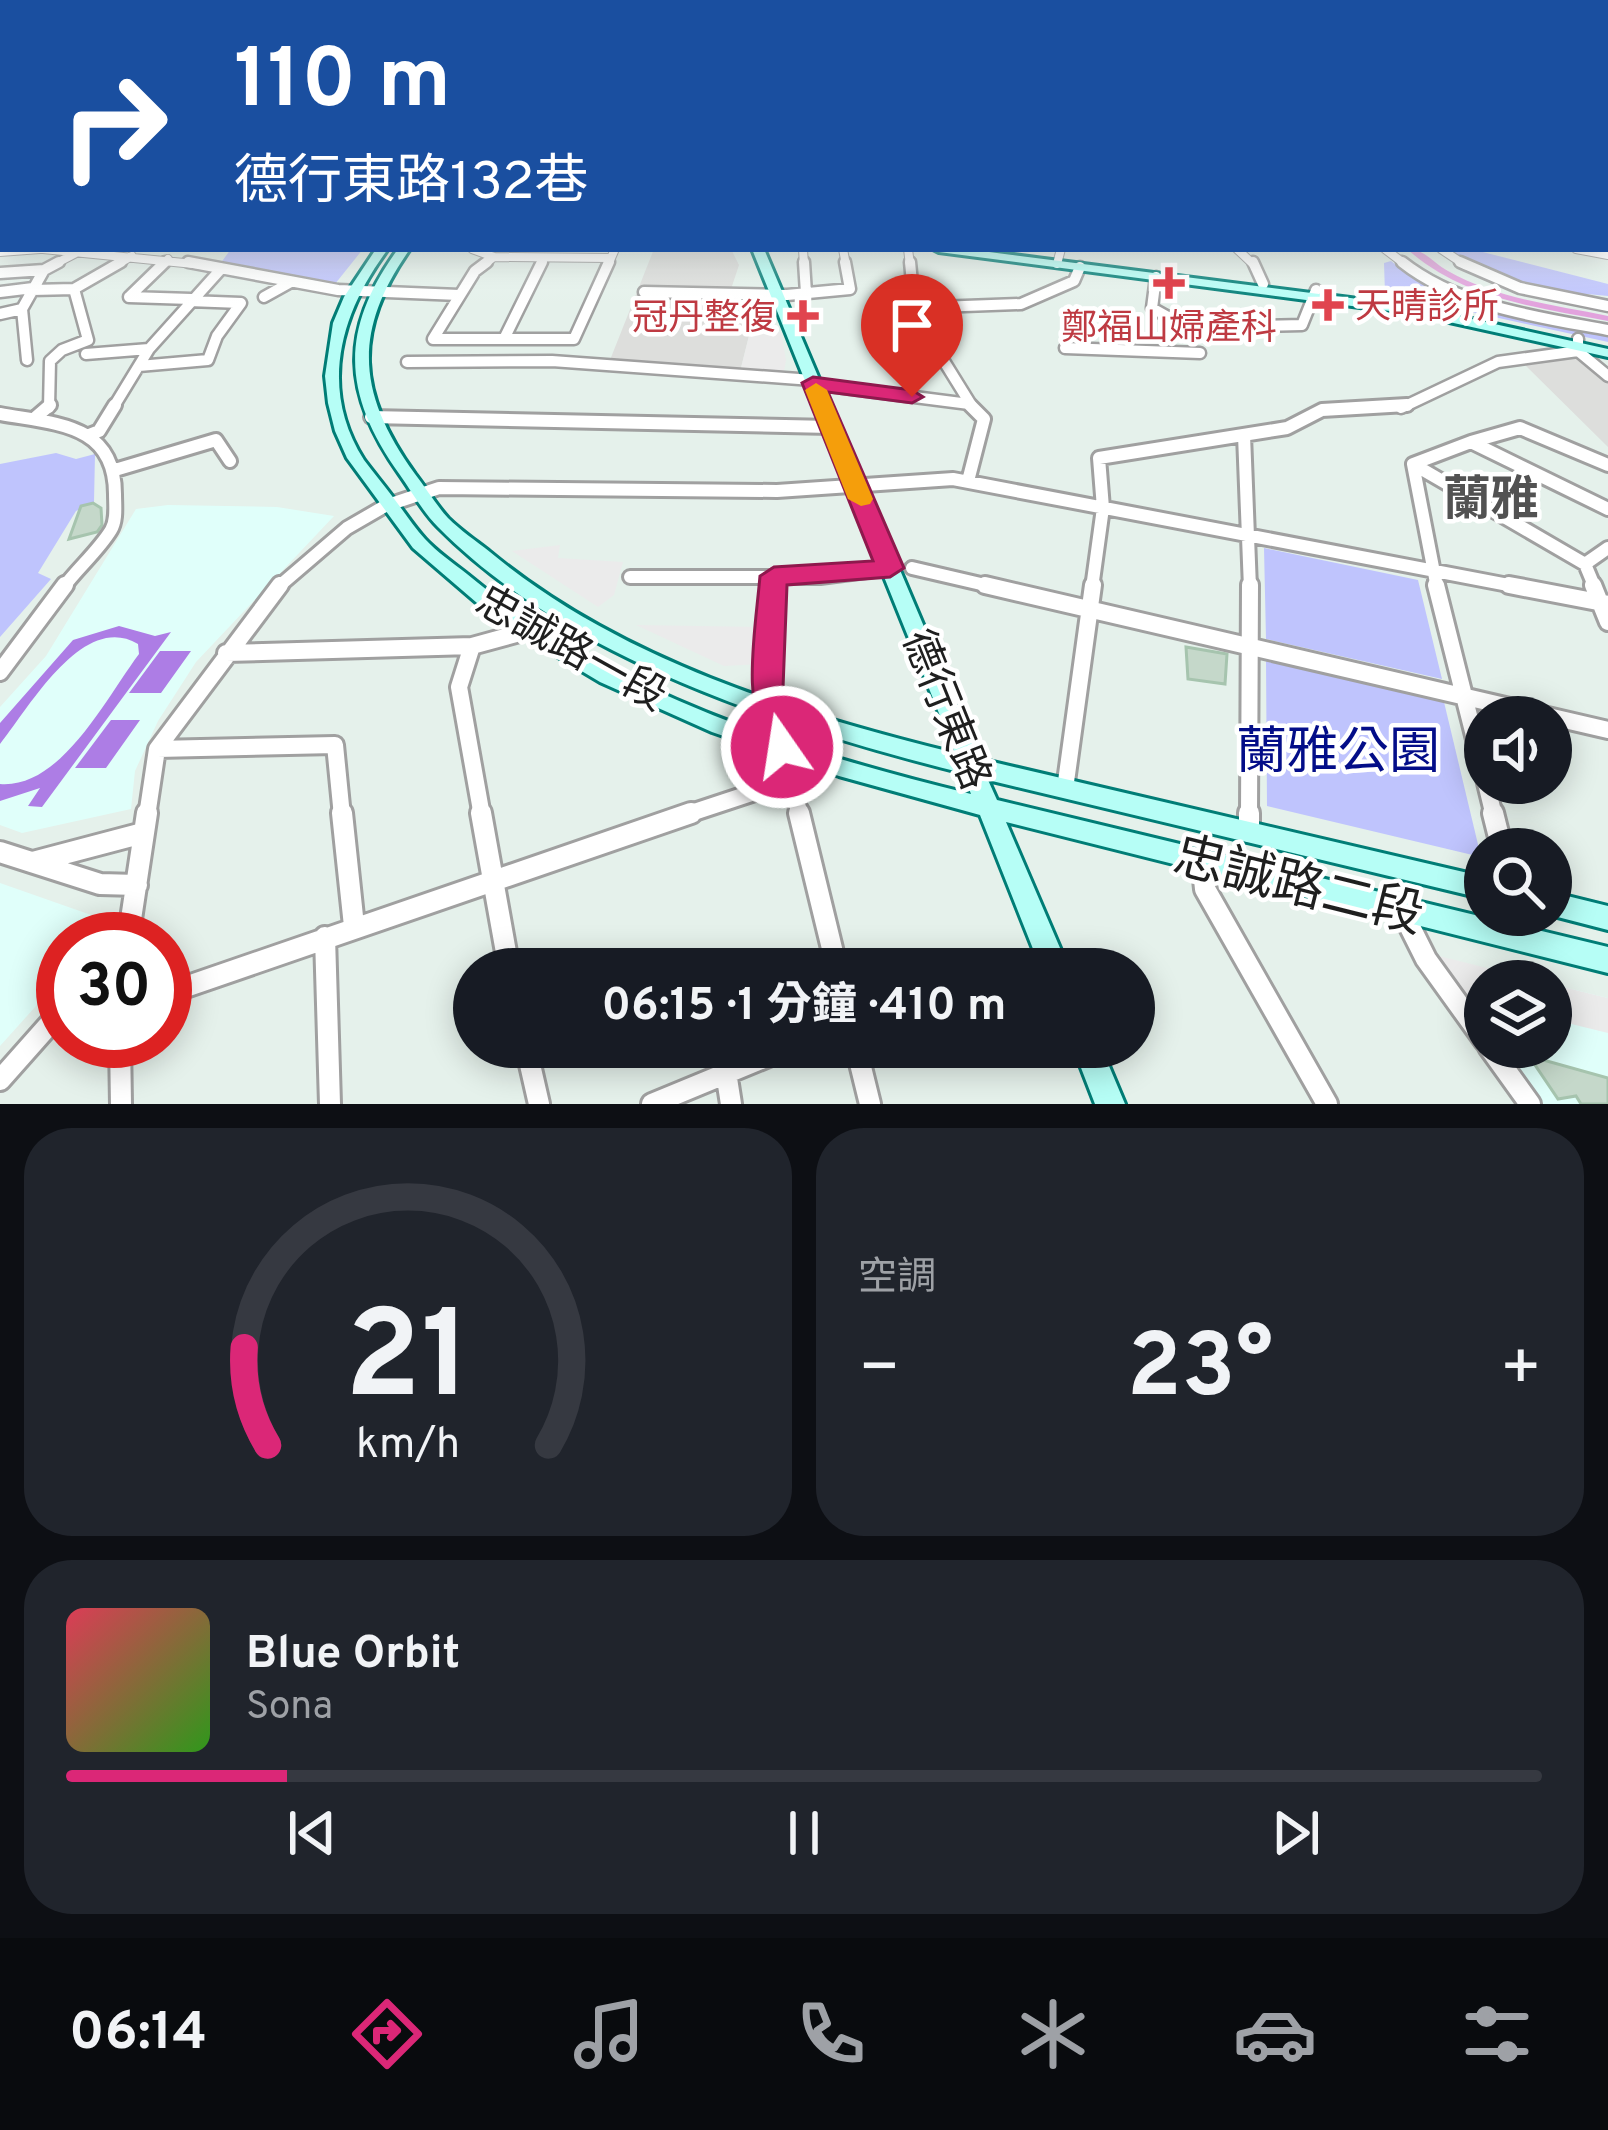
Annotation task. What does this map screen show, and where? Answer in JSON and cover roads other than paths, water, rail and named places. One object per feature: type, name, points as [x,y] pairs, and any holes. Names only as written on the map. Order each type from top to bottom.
[{"type":"street","points":[[0,273],[44,270],[78,252],[168,260],[351,290],[459,295]]},
{"type":"street","name":"忠誠路一段","points":[[380,252],[351,290],[332,351],[334,406],[345,441],[385,506],[420,548],[527,631],[643,692],[782,747],[989,808]]},
{"type":"street","name":"忠誠路一段","points":[[402,252],[375,290],[360,354],[371,417],[416,495],[501,573],[544,603],[666,665],[772,708],[971,766]]},
{"type":"street","points":[[480,252],[494,257],[544,258],[613,254],[574,339],[434,339],[475,271],[494,257]]},
{"type":"street","name":"德行東路","points":[[759,252],[856,488],[901,568],[971,766],[1046,948]]},
{"type":"street","points":[[803,252],[806,293]]},
{"type":"street","points":[[644,292],[777,295],[850,289],[844,252]]},
{"type":"street","points":[[908,252],[913,293]]},
{"type":"street","points":[[984,252],[1059,257],[1080,267],[1315,294]]},
{"type":"street","points":[[1010,252],[1263,284],[1608,350]]},
{"type":"street","points":[[1240,252],[1252,262],[1263,284]]},
{"type":"street","points":[[1389,252],[1421,278],[1461,296],[1608,330]]},
{"type":"street","points":[[1446,252],[1473,272],[1504,284],[1608,306]]},
{"type":"street","points":[[0,292],[74,289],[132,256]]},
{"type":"street","points":[[504,339],[544,258]]},
{"type":"street","points":[[140,366],[208,360],[217,336],[241,303],[129,297],[168,260]]},
{"type":"street","points":[[968,482],[984,418],[970,404],[911,308],[1021,304],[1074,280],[1080,267]]},
{"type":"street","points":[[89,435],[99,431],[149,349],[220,268]]},
{"type":"street","points":[[27,360],[22,309],[44,270]]},
{"type":"street","points":[[1156,277],[1152,308],[1187,328],[1302,325],[1315,294]]},
{"type":"street","points":[[264,297],[291,282]]},
{"type":"street","points":[[36,417],[50,407],[44,372],[52,356],[62,346],[88,340],[74,289]]},
{"type":"street","points":[[0,314],[22,309]]},
{"type":"street","points":[[1065,348],[1200,354],[1187,328]]},
{"type":"street","points":[[1577,345],[1608,376]]},
{"type":"street","points":[[1065,789],[1103,508],[1099,458],[1287,428],[1313,412],[1400,408],[1498,362],[1577,345]]},
{"type":"street","points":[[86,354],[149,349]]},
{"type":"street","points":[[406,362],[571,362],[813,382],[970,404]]},
{"type":"street","points":[[0,414],[36,417],[89,435],[102,446],[115,470],[115,518],[110,532],[88,554],[0,672]]},
{"type":"street","points":[[371,417],[831,427]]},
{"type":"street","points":[[1413,464],[1520,428],[1608,464]]},
{"type":"street","points":[[1244,435],[1250,536],[1249,832]]},
{"type":"street","points":[[115,470],[216,440],[230,461]]},
{"type":"street","points":[[1471,442],[1608,509]]},
{"type":"street","points":[[1413,464],[1585,563],[1608,622]]},
{"type":"street","points":[[630,577],[820,577],[901,568],[1465,696],[1432,570],[1413,464]]},
{"type":"street","points":[[131,912],[157,749],[226,653],[265,600],[347,528],[385,506],[440,488],[856,488],[931,479],[968,482],[1604,603]]},
{"type":"street","points":[[1585,563],[1608,548]]},
{"type":"street","points":[[774,576],[767,688],[833,948]]},
{"type":"street","points":[[226,653],[472,646],[527,631]]},
{"type":"street","points":[[472,646],[459,687],[506,948]]},
{"type":"street","points":[[1572,721],[1608,730]]},
{"type":"street","points":[[157,749],[330,744],[338,749],[354,926]]},
{"type":"street","name":"忠誠路二段","points":[[971,766],[1464,883]]},
{"type":"street","points":[[192,985],[791,780]]},
{"type":"street","name":"忠誠路二段","points":[[989,808],[1608,960]]},
{"type":"street","points":[[33,862],[143,833]]},
{"type":"street","points":[[0,852],[100,884],[136,885]]},
{"type":"street","points":[[1202,860],[1205,889],[1327,1104]]},
{"type":"street","points":[[1401,909],[1426,959],[1464,1012]]},
{"type":"street","points":[[1572,909],[1608,918]]},
{"type":"street","points":[[325,938],[330,1104]]},
{"type":"street","points":[[0,1080],[36,1039]]},
{"type":"street","points":[[120,1068],[121,1104]]},
{"type":"street","points":[[531,1068],[539,1104]]},
{"type":"street","points":[[652,1104],[736,1068]]},
{"type":"street","points":[[861,1068],[870,1104]]},
{"type":"street","points":[[1095,1068],[1110,1104]]},
{"type":"street","points":[[1504,1068],[1530,1104]]},
{"type":"street","points":[[726,1072],[731,1104]]},
{"type":"place","name":"鄭福山婦產科","points":[[1169,283]]},
{"type":"place","name":"天晴診所","points":[[1328,305]]},
{"type":"place","name":"冠丹整復","points":[[803,316]]},
{"type":"district","name":"蘭雅","points":[[1491,498]]},
{"type":"park label","name":"蘭雅公園","points":[[1338,750]]}]
